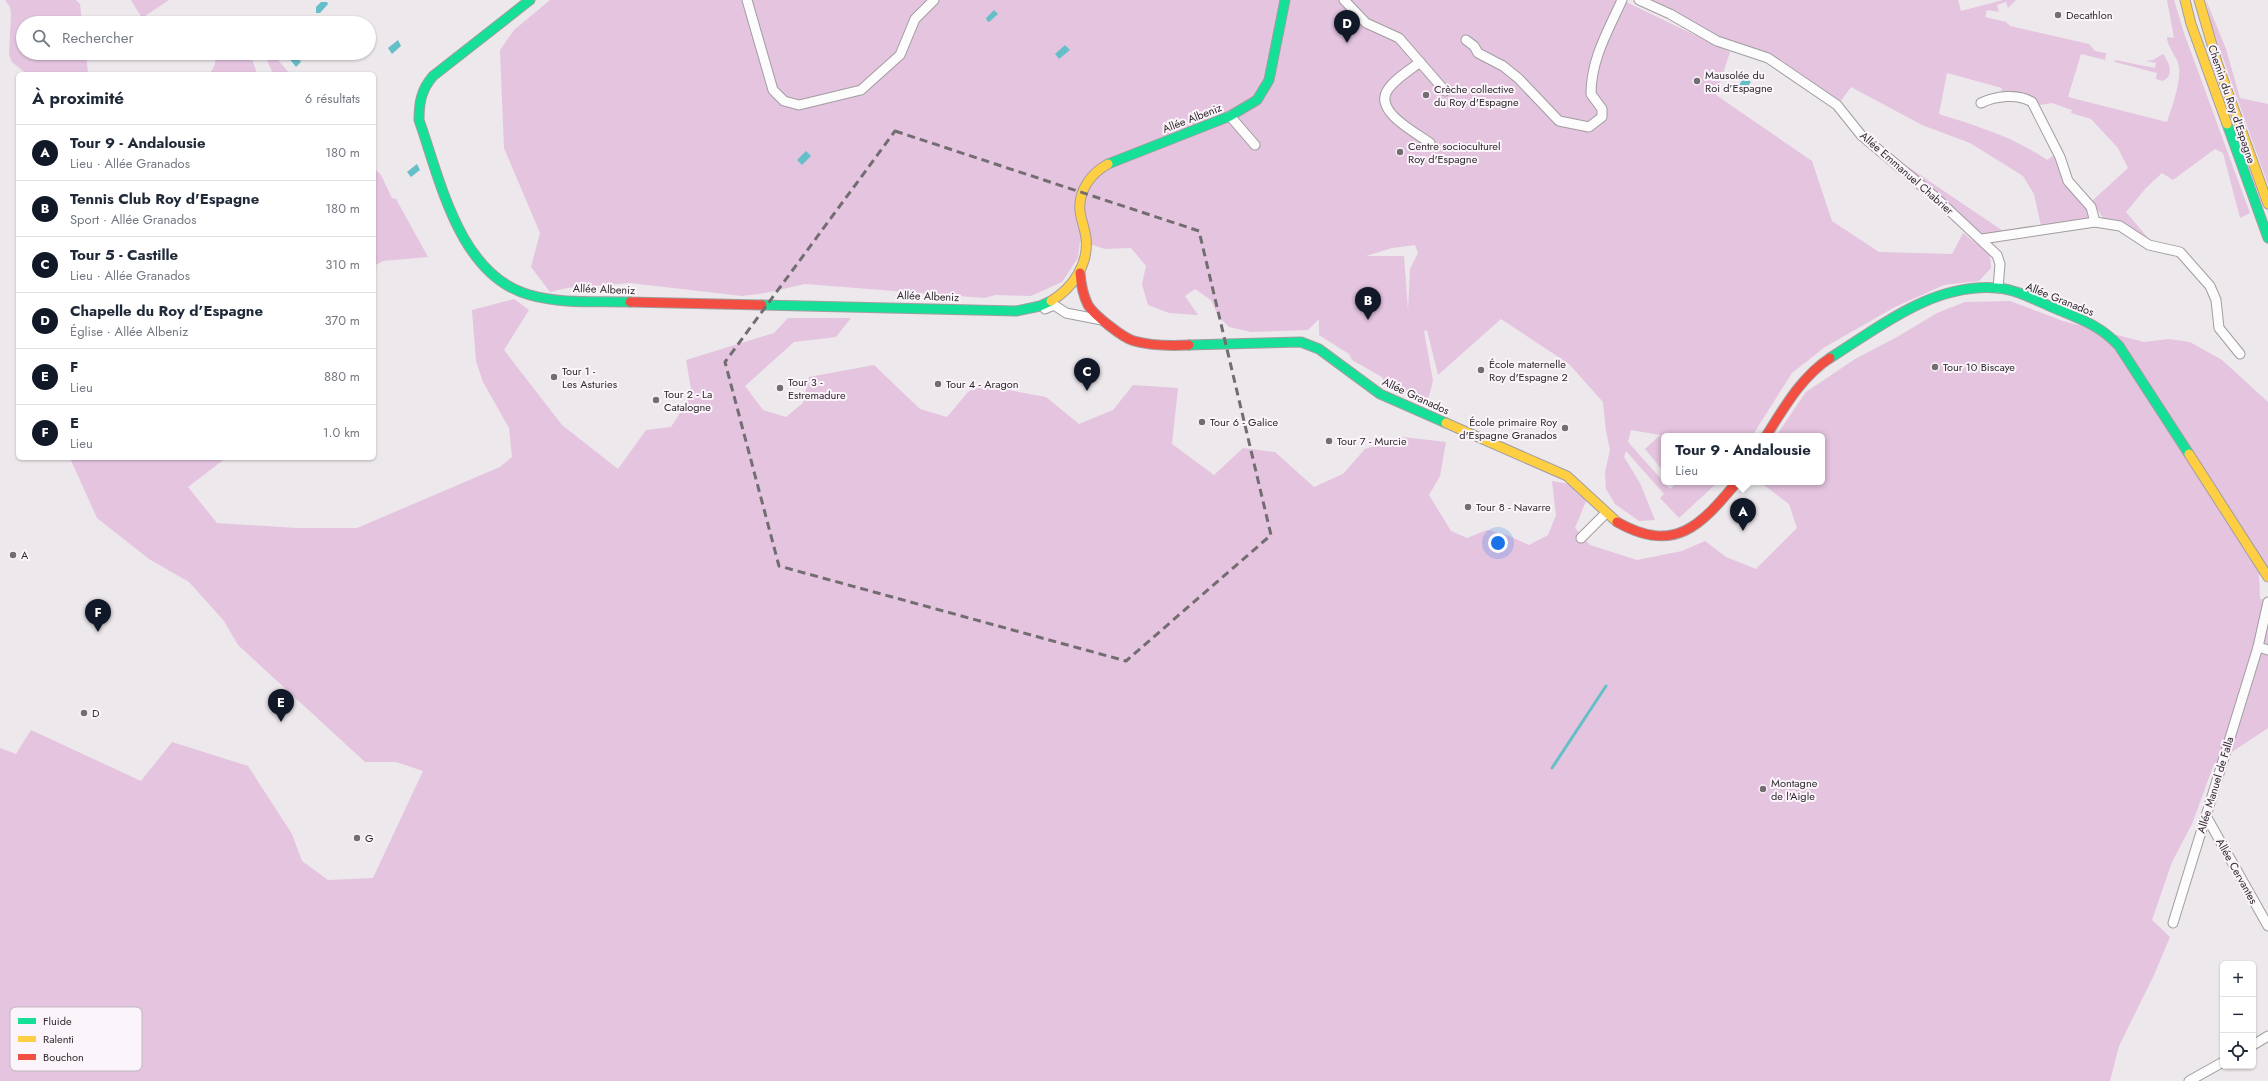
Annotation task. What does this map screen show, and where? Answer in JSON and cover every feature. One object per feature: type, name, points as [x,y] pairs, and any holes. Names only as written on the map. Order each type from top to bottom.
[{"type":"street","name":"Allée Albeniz","points":[[530,0],[433,76],[423,91],[419,110],[419,120],[435,167],[466,244],[487,268],[513,288],[539,297],[583,301],[1016,311],[1042,305],[1061,292],[1080,272],[1084,264],[1086,249],[1080,201],[1091,176],[1107,164],[1230,116],[1250,105],[1266,87],[1285,0]]},
{"type":"street","points":[[747,0],[773,90],[784,102],[799,105],[862,90],[900,54],[915,19],[934,0]]},
{"type":"street","points":[[1344,0],[1366,23],[1399,38],[1445,91]]},
{"type":"street","points":[[1466,40],[1474,46],[1478,53],[1503,66],[1518,78],[1559,121],[1589,127],[1602,117],[1602,109],[1591,94],[1594,65],[1597,53],[1622,0]]},
{"type":"street","name":"Allée Emmanuel Chabrier","points":[[1640,0],[1670,14],[1717,42],[1768,58],[1837,105],[1861,135],[1982,239],[1997,255],[2000,264],[1998,288]]},
{"type":"street","points":[[2185,0],[2191,4],[2198,0]]},
{"type":"street","name":"Chemin du Roy d'Espagne","points":[[2185,0],[2194,31],[2268,238]]},
{"type":"street","name":"Chemin du Roy d'Espagne","points":[[2198,0],[2217,62],[2268,204]]},
{"type":"street","points":[[1420,62],[1388,90],[1384,99],[1388,112],[1430,143]]},
{"type":"street","points":[[1981,103],[2011,96],[2027,98],[2032,102],[2060,158],[2068,181],[2091,207],[2095,222]]},
{"type":"street","points":[[1230,116],[1255,145]]},
{"type":"street","points":[[1982,239],[2095,222],[2120,226],[2149,245],[2180,252],[2189,260],[2210,286],[2216,300],[2219,328],[2240,354]]},
{"type":"street","name":"Allée Granados","points":[[1080,272],[1084,299],[1102,320],[1124,337],[1150,345],[1293,341],[1310,345],[1319,349],[1380,394],[1567,476],[1585,490],[1606,513],[1623,526],[1644,534],[1661,536],[1678,533],[1697,525],[1734,485]]},
{"type":"street","name":"Allée Granados","points":[[1768,433],[1794,392],[1808,375],[1853,343],[1913,306],[1939,294],[1952,291],[1998,288],[2038,302],[2108,333],[2119,346],[2268,577]]},
{"type":"street","name":"Allée Albeniz","points":[[1054,306],[1061,292]]},
{"type":"street","points":[[1016,311],[1033,312],[1054,306]]},
{"type":"street","name":"Allée Granados","points":[[1054,306],[1066,313],[1102,320]]},
{"type":"street","points":[[1581,538],[1606,513]]},
{"type":"street","points":[[2268,602],[2258,647],[2268,650]]},
{"type":"street","name":"Allée Manuel de Falla","points":[[2172,923],[2258,647]]},
{"type":"street","name":"Allée Cervantes","points":[[2206,816],[2268,926]]},
{"type":"street","points":[[2256,1043],[2268,1036]]},
{"type":"street","points":[[2190,1081],[2220,1064]]},
{"type":"highlighted area","points":[[895,131],[1199,231],[1271,535],[1126,661],[779,566],[725,362]]},
{"type":"shaded area","points":[[5,0],[76,0],[80,4],[81,16],[16,16],[16,60],[87,60],[88,72],[24,72],[12,62],[9,55],[10,7]]},
{"type":"shaded area","points":[[131,0],[169,0],[145,16],[141,16]]},
{"type":"shaded area","points":[[550,0],[1622,0],[1730,52],[1716,95],[1812,161],[1832,221],[1879,252],[1952,254],[1963,233],[1990,254],[1991,268],[1979,281],[1944,285],[1895,307],[1825,347],[1792,373],[1754,433],[1661,433],[1661,435],[1631,430],[1628,442],[1661,479],[1661,485],[1666,485],[1670,489],[1674,485],[1715,485],[1679,518],[1660,498],[1664,494],[1626,451],[1624,457],[1640,483],[1655,520],[1639,521],[1615,504],[1606,489],[1605,472],[1610,450],[1606,431],[1603,402],[1569,364],[1501,319],[1438,375],[1427,330],[1424,331],[1433,381],[1427,403],[1385,386],[1382,377],[1352,360],[1349,354],[1319,335],[1319,319],[1308,330],[1251,332],[1229,327],[1218,316],[1211,300],[1195,289],[1185,296],[1198,315],[1169,313],[1148,305],[1142,284],[1146,266],[1131,248],[1105,249],[1080,241],[1078,258],[1062,282],[1031,296],[996,295],[984,298],[805,284],[765,293],[742,296],[630,283],[567,288],[550,292],[531,267],[540,233],[504,148],[500,50],[514,30]],"holes":[[[1415,245],[1418,253],[1410,269],[1408,310],[1404,256],[1366,256],[1392,248]]]},
{"type":"shaded area","points":[[1647,0],[1958,0],[1961,11],[2003,0],[2016,0],[2008,8],[2006,2],[1997,5],[1999,12],[1987,10],[1985,17],[2006,22],[2010,26],[2089,44],[2095,51],[2106,53],[2105,60],[2081,54],[2068,97],[2167,122],[2172,108],[2179,76],[2178,63],[2168,44],[2167,37],[2174,38],[2167,0],[2174,0],[2184,33],[2250,213],[2240,218],[2223,153],[2215,149],[2173,180],[2162,173],[2146,188],[2126,212],[2148,238],[2114,221],[2103,218],[2092,201],[2128,168],[2118,148],[2091,119],[2071,113],[2072,110],[2052,103],[2040,105],[2034,98],[2000,95],[2002,88],[1947,73],[1939,114],[2008,139],[2022,145],[2047,160],[2054,155],[2059,169],[2091,209],[2090,219],[2041,226],[2034,194],[2023,176],[1970,143],[1922,125],[1851,87],[1840,102],[1783,66],[1706,32]]},
{"type":"shaded area","points":[[2206,0],[2226,49],[2240,98],[2268,104],[2268,185],[2212,27]]},
{"type":"shaded area","points":[[2163,54],[2169,64],[2170,72],[2167,78],[2163,81],[2156,79],[2157,73],[2115,62],[2115,60],[2155,68],[2156,63],[2145,61],[2153,60]]},
{"type":"shaded area","points":[[215,60],[252,60],[256,72],[211,72]]},
{"type":"shaded area","points":[[267,60],[278,60],[288,72],[272,72]]},
{"type":"shaded area","points":[[1901,162],[2003,231],[1983,235]]},
{"type":"shaded area","points":[[376,170],[381,175],[392,198],[396,199],[428,257],[383,261],[376,265]]},
{"type":"shaded area","points":[[514,299],[529,310],[504,350],[562,425],[618,469],[646,430],[671,427],[692,394],[686,360],[774,333],[788,318],[851,318],[836,337],[794,342],[745,386],[763,410],[786,417],[803,403],[809,377],[874,365],[920,409],[947,417],[968,392],[981,385],[1046,397],[1079,424],[1113,410],[1133,385],[1178,388],[1172,444],[1214,475],[1243,448],[1275,452],[1314,487],[1343,474],[1365,449],[1403,437],[1446,442],[1440,476],[1429,495],[1451,531],[1467,538],[1487,530],[1507,535],[1529,545],[1548,535],[1556,515],[1552,481],[1574,485],[1586,501],[1575,528],[1590,545],[1637,560],[1682,551],[1705,541],[1726,557],[1756,569],[1797,528],[1789,504],[1764,485],[1825,485],[1825,433],[1778,433],[1806,392],[1855,359],[1897,337],[1937,313],[1965,302],[2010,301],[2063,321],[2144,342],[2169,339],[2190,342],[2222,360],[2268,402],[2268,571],[2259,575],[2260,599],[2268,600],[2268,728],[2214,764],[2192,824],[2172,862],[2152,920],[2170,937],[2154,975],[2119,1046],[2110,1081],[0,1081],[0,748],[16,754],[31,730],[141,781],[172,742],[248,766],[292,834],[302,861],[328,880],[373,878],[423,771],[396,762],[365,762],[238,645],[224,621],[189,582],[149,559],[97,518],[71,460],[223,460],[188,487],[217,523],[297,528],[357,528],[500,467],[512,457],[509,428],[483,382],[476,361],[472,310]]},
{"type":"shaded area","points":[[1661,436],[1661,468],[1645,449]]},
{"type":"water","points":[[321,2],[327,2],[328,4],[320,13],[316,13],[316,7]]},
{"type":"water","points":[[994,10],[998,14],[989,22],[987,21],[986,18]]},
{"type":"water","points":[[398,40],[401,46],[392,54],[388,48]]},
{"type":"water","points":[[1065,45],[1070,50],[1059,59],[1055,54]]},
{"type":"water","points":[[290,60],[299,60],[301,62],[296,67]]},
{"type":"water","points":[[1744,77],[1751,82],[1742,94],[1736,90]]},
{"type":"water","points":[[806,151],[811,156],[802,165],[797,160]]},
{"type":"water","points":[[417,164],[420,170],[411,177],[407,172]]},
{"type":"waterway","points":[[1552,768],[1606,686]]},
{"type":"traffic: fast","points":[[530,0],[433,76],[426,86],[420,102],[419,120],[435,170],[456,222],[469,247],[486,268],[506,284],[530,295],[554,300],[579,302],[630,302]]},
{"type":"traffic: fast","points":[[1108,164],[1230,116],[1257,100],[1269,80],[1285,0]]},
{"type":"traffic: fast","points":[[2227,124],[2268,238]]},
{"type":"traffic: fast","points":[[1830,358],[1888,320],[1929,300],[1951,292],[1974,288],[1997,288],[2012,291],[2081,319],[2112,339],[2119,346],[2189,454]]},
{"type":"traffic: fast","points":[[762,305],[1016,311],[1040,306],[1051,301]]},
{"type":"traffic: fast","points":[[1189,345],[1301,342],[1319,349],[1380,394],[1446,423]]},
{"type":"traffic: slow","points":[[2185,0],[2191,24],[2227,124]]},
{"type":"traffic: slow","points":[[2199,0],[2217,62],[2268,204]]},
{"type":"traffic: slow","points":[[1051,301],[1059,296],[1073,282],[1082,266],[1085,257],[1086,238],[1080,211],[1081,196],[1087,183],[1096,172],[1108,164]]},
{"type":"traffic: slow","points":[[1446,423],[1567,476],[1617,522]]},
{"type":"traffic: slow","points":[[2189,454],[2268,577]]},
{"type":"traffic: jam","points":[[1080,273],[1082,290],[1088,305],[1102,320],[1123,336],[1134,341],[1154,345],[1189,345]]},
{"type":"traffic: jam","points":[[630,302],[762,305]]},
{"type":"traffic: jam","points":[[1768,433],[1794,394],[1810,374],[1830,358]]},
{"type":"traffic: jam","points":[[1617,522],[1637,532],[1655,536],[1671,535],[1685,530],[1699,522],[1734,485]]},
{"type":"place","name":"Decathlon","points":[[2058,15]]},
{"type":"place","name":"Chapelle du Roy d’Espagne","points":[[1347,43]]},
{"type":"place","name":"Mausolée du Roi d’Espagne","points":[[1697,81]]},
{"type":"place","name":"Crèche collective du Roy d'Espagne","points":[[1426,95]]},
{"type":"place","name":"Centre socioculturel Roy d'Espagne","points":[[1400,152]]},
{"type":"place","name":"Tennis Club Roy d'Espagne","points":[[1368,320]]},
{"type":"place","name":"Tour 10 Biscaye","points":[[1935,367]]},
{"type":"place","name":"École maternelle Roy d'Espagne 2","points":[[1481,370]]},
{"type":"place","name":"Tour 1 - Les Asturies","points":[[554,377]]},
{"type":"place","name":"Tour 4 - Aragon","points":[[938,384]]},
{"type":"place","name":"Tour 3 - Estremadure","points":[[780,388]]},
{"type":"place","name":"Tour 5 - Castille","points":[[1087,391]]},
{"type":"place","name":"Tour 2 - La Catalogne","points":[[656,400]]},
{"type":"place","name":"Tour 6 - Galice","points":[[1202,422]]},
{"type":"place","name":"École primaire Roy d'Espagne Granados","points":[[1565,428]]},
{"type":"place","name":"Tour 7 - Murcie","points":[[1329,441]]},
{"type":"place","name":"Tour 8 - Navarre","points":[[1468,507]]},
{"type":"place","name":"Tour 9 - Andalousie","points":[[1743,531]]},
{"type":"place","name":"A","points":[[13,555]]},
{"type":"place","name":"E","points":[[98,632]]},
{"type":"place","name":"D","points":[[84,713]]},
{"type":"place","name":"F","points":[[281,722]]},
{"type":"place","name":"Montagne de l'Aigle","points":[[1763,789]]},
{"type":"place","name":"G","points":[[357,838]]}]
